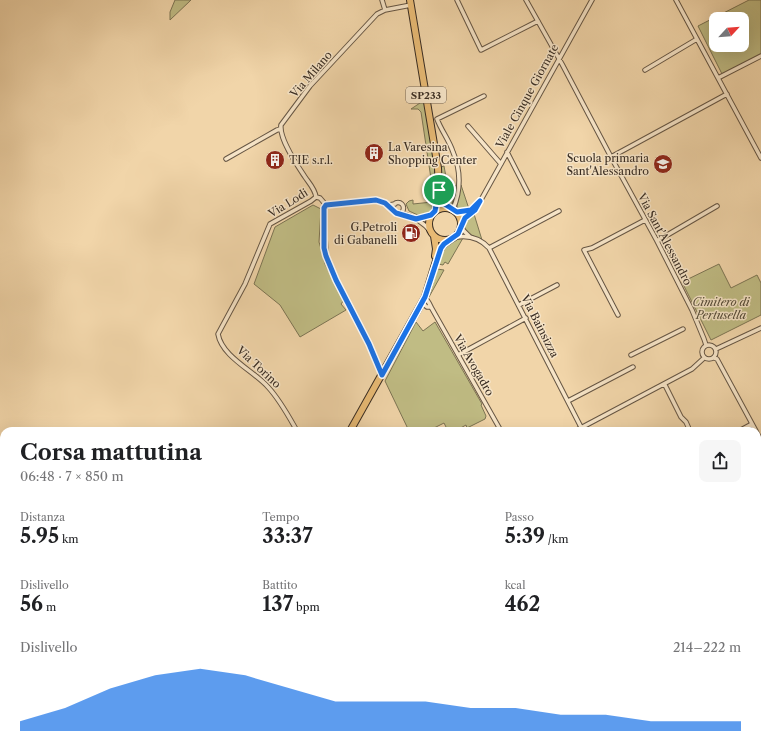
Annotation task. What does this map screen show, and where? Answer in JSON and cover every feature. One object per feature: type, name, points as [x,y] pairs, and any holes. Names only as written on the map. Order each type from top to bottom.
[{"type":"main road","name":"SP233","points":[[352,427],[423,300],[430,284],[439,251],[444,244],[453,238],[462,225],[453,210],[442,201],[439,190],[436,153],[410,3]]},
{"type":"main road","name":"SP233","points":[[430,284],[436,249],[429,223],[439,190]]},
{"type":"main road","points":[[433,213],[444,208],[453,210]]},
{"type":"main road","points":[[432,234],[443,240],[453,238]]},
{"type":"street","points":[[382,0],[385,10]]},
{"type":"street","points":[[457,0],[481,50],[538,21]]},
{"type":"street","name":"Via Sant'Alessandro","points":[[526,0],[559,58],[657,241],[692,310],[706,346]]},
{"type":"street","name":"Viale Cinque Giornate","points":[[462,225],[467,215],[475,210],[592,0]]},
{"type":"street","points":[[676,0],[761,158]]},
{"type":"street","name":"Via Milano","points":[[280,129],[283,121],[310,86],[377,14],[385,10],[410,3]]},
{"type":"street","points":[[644,70],[697,39]]},
{"type":"street","points":[[718,78],[761,56]]},
{"type":"street","points":[[611,157],[727,94]]},
{"type":"street","points":[[453,210],[460,185],[457,165],[454,153],[437,118],[484,96]]},
{"type":"street","points":[[468,126],[501,164]]},
{"type":"street","points":[[226,159],[280,129]]},
{"type":"street","name":"Via Lodi","points":[[219,339],[218,334],[246,284],[270,224],[316,197],[314,191],[293,157],[280,129]]},
{"type":"street","points":[[507,152],[528,193]]},
{"type":"street","points":[[316,197],[320,198],[326,205]]},
{"type":"street","points":[[326,205],[376,200],[389,205],[401,203],[410,216]]},
{"type":"street","name":"Viale Cinque Giornate","points":[[453,210],[471,210],[480,201]]},
{"type":"street","points":[[385,203],[394,211],[416,219],[426,226],[432,234]]},
{"type":"street","points":[[394,211],[393,206],[395,204]]},
{"type":"street","points":[[326,205],[324,214],[326,256],[336,280],[369,344],[382,375]]},
{"type":"street","points":[[657,241],[717,206]]},
{"type":"street","points":[[400,213],[404,207]]},
{"type":"street","points":[[462,225],[471,237],[490,248],[559,211]]},
{"type":"street","points":[[416,219],[433,213]]},
{"type":"street","points":[[618,315],[584,250],[592,248],[645,220]]},
{"type":"street","points":[[453,238],[471,237]]},
{"type":"street","name":"Via Bainsizza","points":[[490,248],[582,427]]},
{"type":"street","points":[[519,305],[557,285]]},
{"type":"street","points":[[423,300],[427,307],[431,307]]},
{"type":"street","name":"Via Avogadro","points":[[423,300],[429,303],[499,427]]},
{"type":"street","points":[[458,355],[526,318]]},
{"type":"street","points":[[630,355],[683,328]]},
{"type":"street","points":[[716,349],[761,328]]},
{"type":"street","name":"Via Torino","points":[[219,339],[220,343],[239,364],[267,385],[279,399],[295,427]]},
{"type":"street","points":[[714,358],[710,360],[704,358],[701,352],[703,347],[711,345],[716,349]]},
{"type":"street","points":[[714,358],[716,349]]},
{"type":"street","points":[[587,427],[692,369],[704,358]]},
{"type":"street","points":[[714,358],[717,359],[754,427]]},
{"type":"street","points":[[568,401],[633,367]]},
{"type":"street","points":[[664,385],[681,418],[686,422],[688,427]]},
{"type":"street","points":[[746,427],[752,424]]},
{"type":"green space","points":[[175,0],[191,0],[170,20],[170,12]]},
{"type":"green space","points":[[749,0],[761,0],[761,55],[722,74],[711,52],[749,52],[749,12],[725,12]]},
{"type":"green space","points":[[709,20],[709,48],[698,26]]},
{"type":"green space","points":[[423,97],[433,156],[435,189],[434,202],[431,211],[420,216],[409,211],[406,204],[413,200],[413,204],[432,202],[433,192],[421,112],[418,109],[411,109],[420,103]]},
{"type":"green space","points":[[444,166],[448,188],[458,185],[452,204],[450,205],[446,202],[441,188],[441,167]]},
{"type":"green space","points":[[461,185],[469,209],[465,210],[458,209],[457,206]]},
{"type":"green space","points":[[313,205],[321,209],[319,242],[325,264],[344,300],[341,304],[346,310],[300,337],[280,305],[254,284],[275,227]]},
{"type":"green space","points":[[474,214],[482,240],[466,231],[464,224],[465,220]]},
{"type":"green space","points":[[463,238],[448,264],[445,262],[443,265],[438,264],[446,247],[453,241]]},
{"type":"green space","name":"Cimitero di Pertusella","points":[[719,264],[731,288],[757,275],[761,283],[761,315],[711,340],[682,282]]},
{"type":"green space","points":[[437,269],[444,270],[429,297]]},
{"type":"green space","points":[[416,322],[423,331],[435,322],[482,404],[481,405],[486,416],[485,419],[469,427],[467,427],[466,425],[462,427],[446,427],[444,423],[436,427],[407,427],[385,381]]},
{"type":"place","name":"La Varesina Shopping Center","points":[[374,153]]},
{"type":"place","name":"TIE s.r.l.","points":[[275,160]]},
{"type":"place","name":"Scuola primaria Sant'Alessandro","points":[[663,164]]},
{"type":"place","name":"G.Petroli di Gabanelli","points":[[411,233]]},
{"type":"route","points":[[439,190],[443,203],[457,212],[471,210],[480,201],[475,210],[465,218],[462,223],[462,228],[456,237],[444,244],[439,251],[436,265],[425,297],[382,375],[369,344],[329,265],[324,248],[324,208],[326,205],[376,200],[385,203],[396,213],[416,219],[431,215],[435,211],[437,207],[439,190]]}]
